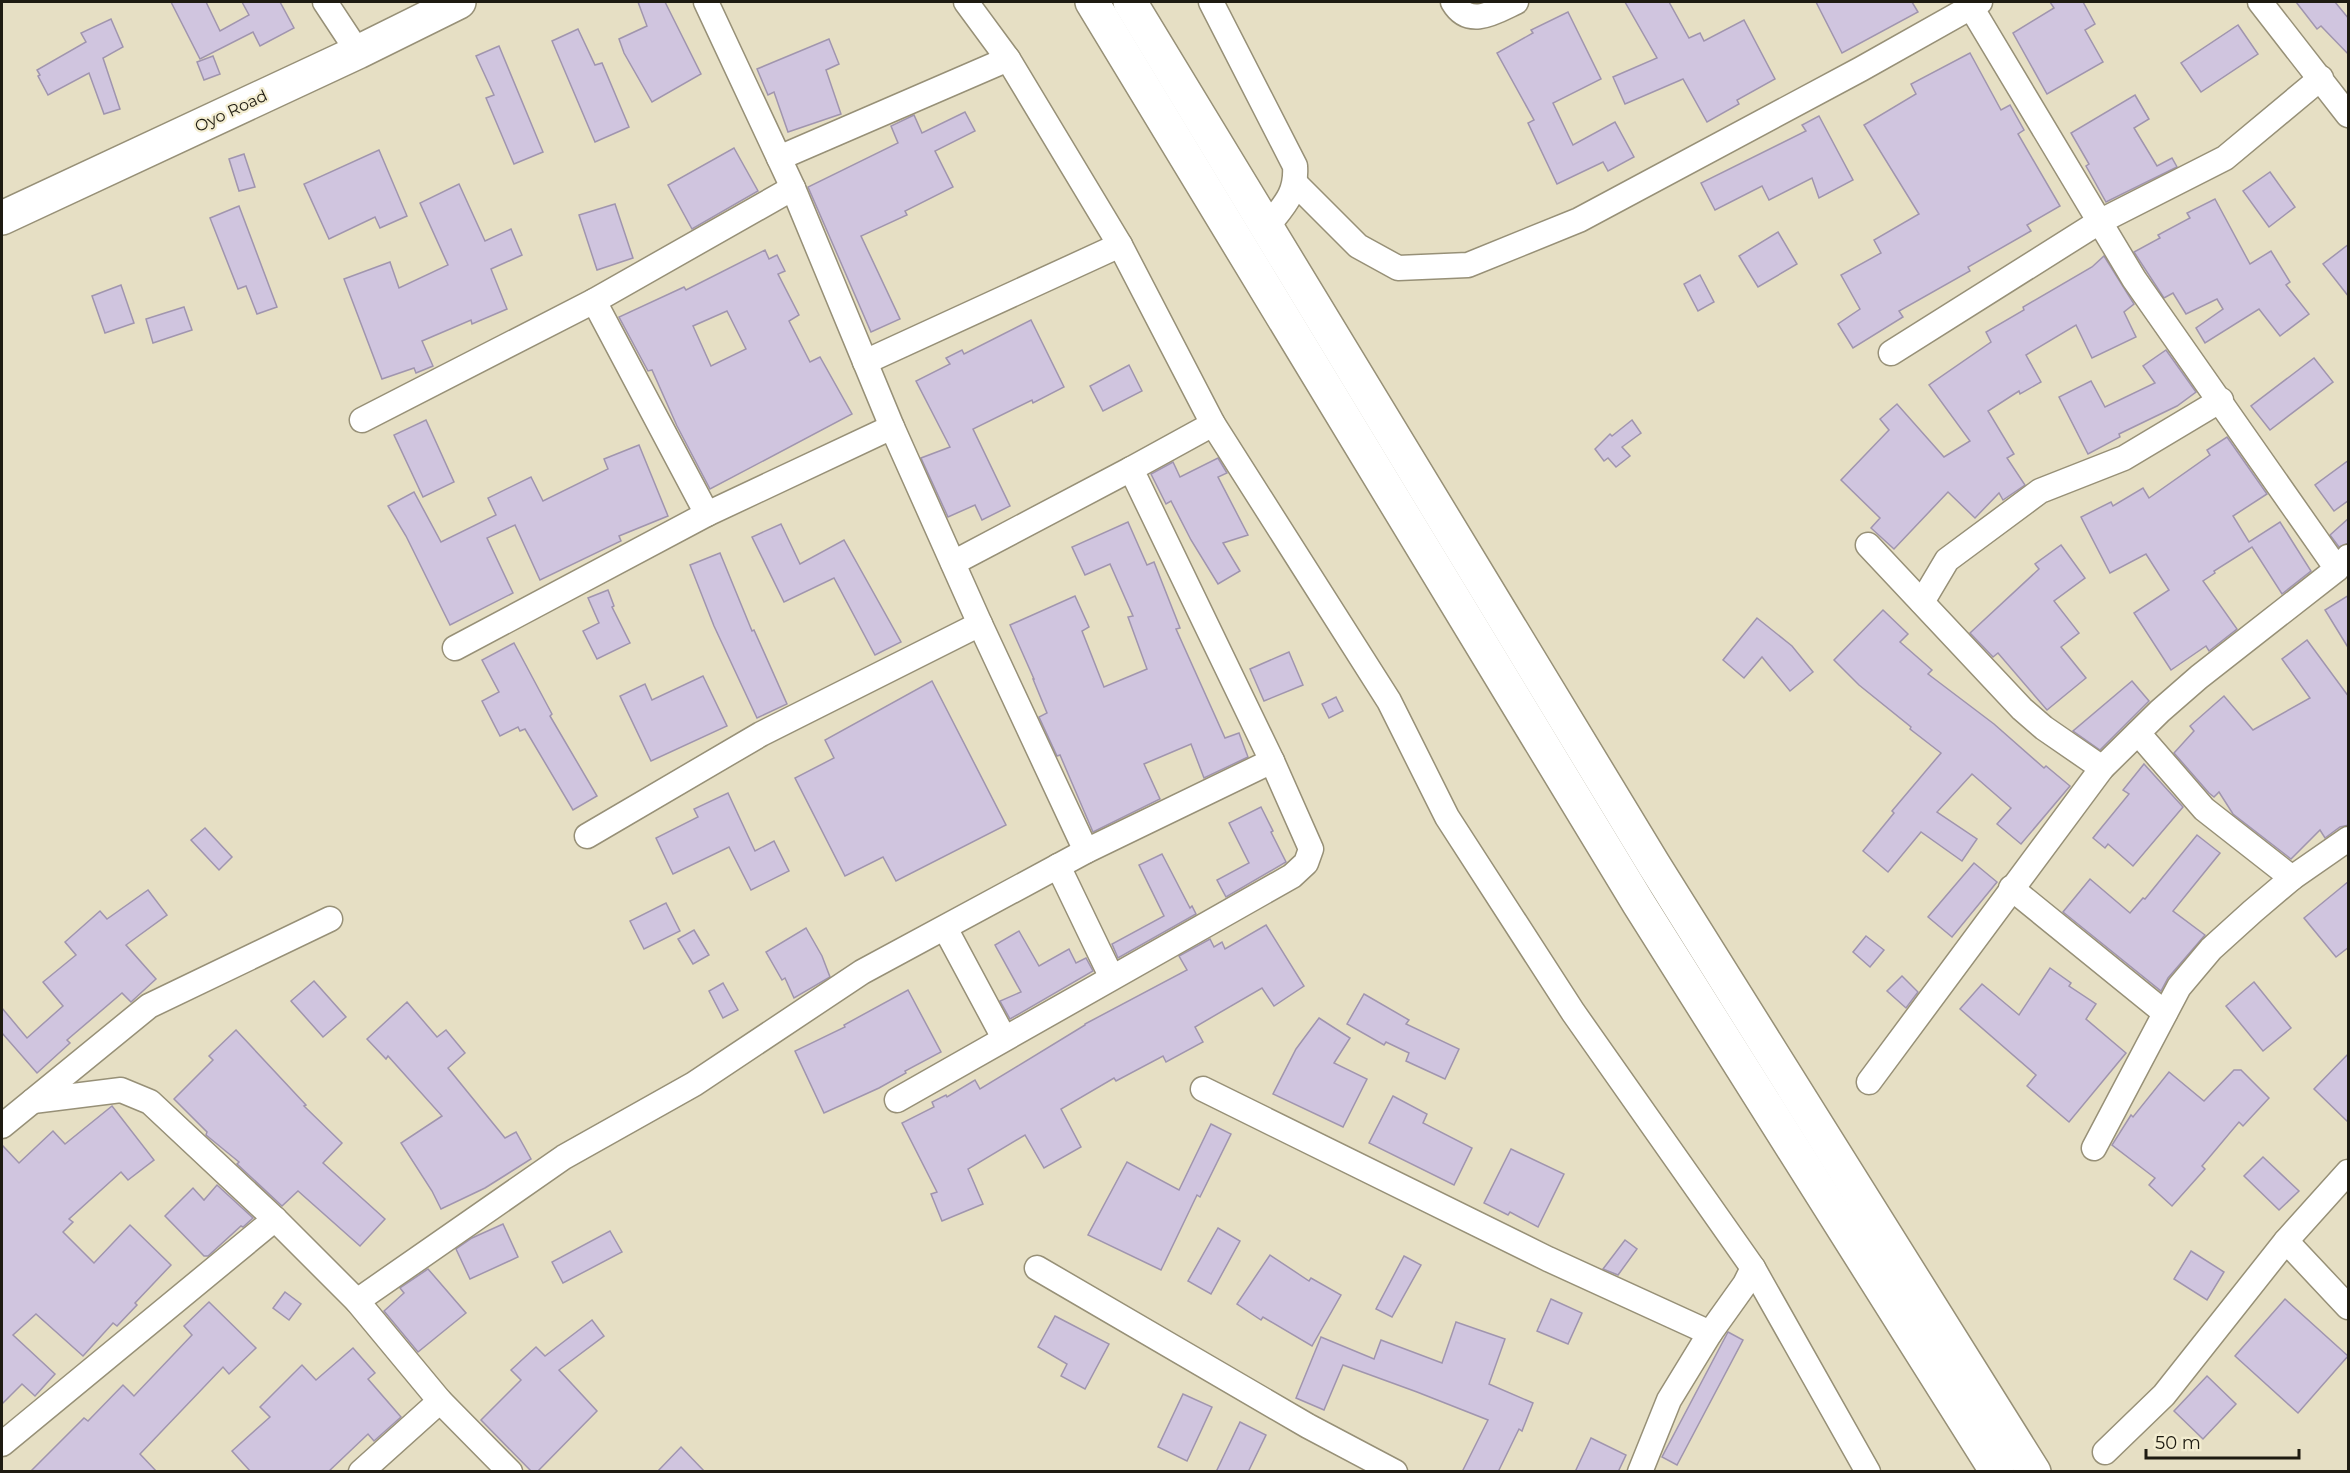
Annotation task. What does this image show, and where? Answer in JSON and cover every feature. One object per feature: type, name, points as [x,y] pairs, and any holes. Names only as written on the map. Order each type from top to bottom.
[{"type":"main road","name":"Oyo Road","points":[[2,218],[358,52],[459,2]]},
{"type":"main road","points":[[1092,2],[1639,904],[1997,1472]]},
{"type":"main road","points":[[1130,2],[1654,865],[2034,1472]]},
{"type":"street","points":[[325,2],[358,52]]},
{"type":"street","points":[[706,2],[793,188],[892,427],[980,624],[1086,851]]},
{"type":"street","points":[[966,2],[1008,59],[1120,245],[1213,424],[1389,701],[1447,817],[1573,1012],[1753,1268],[1868,1472]]},
{"type":"street","points":[[1211,2],[1295,166],[1296,184],[1285,204],[1267,227]]},
{"type":"street","points":[[1453,2],[1456,8],[1474,18],[1486,16],[1516,2]]},
{"type":"street","points":[[2260,2],[2349,115]]},
{"type":"street","points":[[1296,184],[1358,246],[1398,268],[1468,265],[1579,220],[1861,69],[1976,4],[2099,222],[2134,279],[2343,563],[2199,677],[2102,768],[1869,1082]]},
{"type":"street","points":[[779,158],[1008,59]]},
{"type":"street","points":[[1891,353],[2099,222],[2225,158],[2321,78]]},
{"type":"street","points":[[362,420],[594,301],[793,188]]},
{"type":"street","points":[[865,362],[1120,245]]},
{"type":"street","points":[[594,301],[707,514]]},
{"type":"street","points":[[1922,602],[1947,560],[2040,491],[2124,458],[2221,400]]},
{"type":"street","points":[[953,563],[1213,424]]},
{"type":"street","points":[[455,648],[707,514],[892,427]]},
{"type":"street","points":[[897,1100],[1112,976],[1292,876],[1306,863],[1311,849],[1272,761],[1131,469]]},
{"type":"street","points":[[1868,545],[2022,709],[2044,728],[2102,768]]},
{"type":"street","points":[[587,836],[761,734],[980,624]]},
{"type":"street","points":[[2138,734],[2204,809],[2292,878]]},
{"type":"street","points":[[357,1301],[564,1156],[694,1084],[862,972],[1086,851],[1272,761]]},
{"type":"street","points":[[2094,1148],[2179,987],[2211,949],[2292,878],[2349,839]]},
{"type":"street","points":[[1058,866],[1112,976]]},
{"type":"street","points":[[2012,888],[2165,1013]]},
{"type":"street","points":[[2,1126],[149,1006],[330,919]]},
{"type":"street","points":[[945,928],[1004,1038]]},
{"type":"street","points":[[1203,1089],[1548,1259],[1710,1333]]},
{"type":"street","points":[[33,1101],[122,1090],[150,1102],[275,1219],[357,1301],[440,1401],[510,1472]]},
{"type":"street","points":[[2105,1452],[2164,1395],[2286,1241],[2349,1172]]},
{"type":"street","points":[[2,1444],[275,1219]]},
{"type":"street","points":[[2286,1241],[2349,1307]]},
{"type":"street","points":[[1037,1268],[1308,1426],[1395,1472]]},
{"type":"street","points":[[1640,1472],[1669,1400],[1710,1333],[1745,1284],[1753,1268]]},
{"type":"street","points":[[361,1472],[440,1401]]},
{"type":"building","points":[[171,2],[206,2],[220,31],[249,15],[242,2],[280,2],[294,28],[260,46],[253,32],[200,59]]},
{"type":"building","points":[[638,2],[665,2],[701,74],[652,102],[624,53],[619,39],[647,26]]},
{"type":"building","points":[[1625,2],[1669,2],[1689,38],[1700,33],[1704,41],[1744,20],[1775,79],[1737,100],[1739,104],[1707,122],[1683,79],[1625,104],[1613,77],[1657,58]]},
{"type":"building","points":[[1816,2],[1912,2],[1918,12],[1842,53]]},
{"type":"building","points":[[2050,2],[2083,2],[2095,24],[2085,30],[2103,62],[2047,94],[2013,33],[2054,8]]},
{"type":"building","points":[[2296,2],[2335,2],[2349,19],[2349,55],[2321,26],[2317,29]]},
{"type":"building","points":[[1568,12],[1601,79],[1553,103],[1573,145],[1615,122],[1634,157],[1608,171],[1603,162],[1557,184],[1528,123],[1534,120],[1497,53],[1533,33],[1531,30]]},
{"type":"building","points":[[111,19],[123,47],[103,58],[120,109],[104,114],[89,73],[48,95],[37,70],[86,42],[81,33]]},
{"type":"building","points":[[2238,25],[2258,54],[2201,92],[2181,63]]},
{"type":"building","points":[[578,29],[595,65],[602,63],[629,127],[595,142],[552,41]]},
{"type":"building","points":[[829,39],[839,64],[826,70],[841,114],[788,132],[774,92],[768,95],[757,69]]},
{"type":"building","points":[[499,46],[543,152],[514,164],[486,98],[494,95],[476,56]]},
{"type":"building","points":[[1970,53],[2001,110],[2010,105],[2024,130],[2018,134],[2060,206],[2027,225],[2031,231],[1968,267],[1970,271],[1899,311],[1903,317],[1853,348],[1838,324],[1860,309],[1841,275],[1881,253],[1874,240],[1919,214],[1864,125],[1916,94],[1911,84]]},
{"type":"building","points":[[213,56],[220,74],[204,80],[197,62]]},
{"type":"building","points":[[2135,95],[2149,119],[2134,128],[2157,166],[2172,158],[2177,167],[2106,202],[2086,166],[2089,164],[2071,133]]},
{"type":"building","points":[[965,112],[975,131],[935,151],[953,187],[905,211],[907,215],[861,236],[900,319],[871,332],[808,187],[898,143],[891,126],[914,115],[922,133]]},
{"type":"building","points":[[1819,116],[1853,180],[1819,198],[1812,178],[1769,200],[1762,186],[1715,210],[1701,183],[1806,131],[1802,125]]},
{"type":"building","points":[[734,148],[758,191],[692,229],[668,185]]},
{"type":"building","points":[[379,150],[407,216],[380,228],[375,217],[329,239],[304,184]]},
{"type":"building","points":[[244,154],[255,187],[239,191],[229,159]]},
{"type":"building","points":[[2270,172],[2295,207],[2269,227],[2243,191]]},
{"type":"building","points":[[459,184],[485,241],[511,229],[522,255],[491,269],[507,309],[472,324],[471,320],[422,341],[433,366],[416,373],[414,368],[382,379],[344,279],[390,262],[399,288],[448,265],[420,203]]},
{"type":"building","points":[[2215,199],[2250,264],[2271,251],[2290,282],[2286,285],[2309,314],[2280,336],[2259,309],[2205,343],[2196,328],[2223,309],[2217,299],[2186,314],[2173,293],[2164,298],[2134,252],[2160,238],[2158,235],[2190,218],[2187,213]]},
{"type":"building","points":[[615,204],[633,258],[597,270],[579,215]]},
{"type":"building","points":[[239,206],[277,307],[257,314],[246,286],[238,289],[210,218]]},
{"type":"building","points":[[1778,232],[1797,264],[1758,287],[1739,256]]},
{"type":"building","points":[[2349,244],[2349,297],[2323,264]]},
{"type":"building","points":[[765,250],[769,259],[777,255],[785,271],[778,274],[799,315],[789,321],[810,362],[820,357],[852,414],[710,489],[677,426],[652,370],[648,371],[619,317],[684,287],[686,290]],"holes":[[[727,311],[746,349],[711,366],[693,326]]]},
{"type":"building","points":[[2104,256],[2134,304],[2124,312],[2136,337],[2092,358],[2076,325],[2026,355],[2041,382],[2020,394],[2019,391],[1988,411],[2014,454],[2007,458],[2025,485],[2003,500],[1999,493],[1975,518],[1948,492],[1894,549],[1871,528],[1880,518],[1841,480],[1889,430],[1880,419],[1897,404],[1944,457],[1970,441],[1929,385],[1991,342],[1986,332],[2024,310],[2023,307],[2092,267]]},
{"type":"building","points":[[1700,275],[1714,302],[1698,311],[1684,284]]},
{"type":"building","points":[[121,285],[134,323],[105,333],[92,296]]},
{"type":"building","points":[[184,307],[192,330],[153,343],[146,319]]},
{"type":"building","points":[[1031,320],[1064,387],[973,429],[1010,506],[982,520],[975,505],[948,517],[921,458],[950,447],[916,381],[950,364],[946,358],[962,350],[964,354]]},
{"type":"building","points":[[2166,350],[2196,392],[2177,406],[2119,434],[2120,437],[2088,454],[2059,397],[2091,381],[2105,407],[2155,383],[2143,366]]},
{"type":"building","points":[[2314,358],[2333,382],[2270,430],[2251,406]]},
{"type":"building","points":[[1129,365],[1142,391],[1103,411],[1090,386]]},
{"type":"building","points":[[426,420],[454,482],[423,497],[394,435]]},
{"type":"building","points":[[1632,420],[1641,433],[1622,447],[1630,456],[1616,467],[1608,458],[1604,461],[1595,449],[1610,434],[1612,436]]},
{"type":"building","points":[[2227,437],[2267,494],[2233,516],[2249,542],[2280,522],[2311,571],[2282,594],[2252,547],[2214,571],[2215,573],[2203,581],[2237,629],[2209,651],[2206,646],[2171,670],[2134,613],[2169,590],[2146,554],[2110,573],[2081,517],[2111,502],[2113,506],[2143,488],[2149,498],[2210,455],[2207,450]]},
{"type":"building","points":[[639,445],[668,516],[619,536],[621,541],[540,580],[515,525],[487,538],[513,593],[450,625],[406,536],[388,506],[414,492],[441,542],[496,515],[488,498],[531,477],[543,501],[608,469],[604,459]]},
{"type":"building","points":[[1218,458],[1227,473],[1218,477],[1248,535],[1223,543],[1240,571],[1218,584],[1191,540],[1171,501],[1166,504],[1151,474],[1173,462],[1180,477]]},
{"type":"building","points":[[2349,460],[2349,500],[2334,511],[2315,485]]},
{"type":"building","points":[[2349,518],[2349,543],[2339,547],[2330,535]]},
{"type":"building","points":[[1128,522],[1147,565],[1154,562],[1180,628],[1176,629],[1225,738],[1239,733],[1248,757],[1204,778],[1191,744],[1144,764],[1160,799],[1093,832],[1060,755],[1057,756],[1039,717],[1047,713],[1010,625],[1075,596],[1089,627],[1082,631],[1104,687],[1147,669],[1128,617],[1133,616],[1110,564],[1085,575],[1072,547]]},
{"type":"building","points":[[781,524],[800,564],[844,540],[901,642],[875,655],[834,578],[784,602],[752,537]]},
{"type":"building","points":[[2061,545],[2085,578],[2054,601],[2079,633],[2061,647],[2086,678],[2047,710],[1998,653],[1993,657],[1970,633],[2039,569],[2035,564]]},
{"type":"building","points":[[720,553],[752,631],[754,630],[787,704],[757,718],[714,626],[690,565]]},
{"type":"building","points":[[608,590],[614,606],[612,607],[630,643],[597,659],[583,631],[599,623],[588,598]]},
{"type":"building","points":[[2349,595],[2349,649],[2325,610]]},
{"type":"building","points":[[1883,610],[1908,634],[1900,642],[1932,670],[1928,674],[1994,724],[2044,768],[2046,766],[2070,786],[2021,844],[1997,824],[2011,808],[1972,774],[1937,812],[1977,839],[1962,861],[1921,832],[1888,872],[1863,851],[1894,813],[1892,811],[1941,753],[1859,685],[1834,660]]},
{"type":"building","points":[[1757,618],[1792,646],[1813,672],[1790,691],[1762,657],[1744,678],[1723,660]]},
{"type":"building","points":[[2307,640],[2349,697],[2349,825],[2340,827],[2325,838],[2320,830],[2291,859],[2233,814],[2219,792],[2214,797],[2209,793],[2174,753],[2194,731],[2190,726],[2224,696],[2253,730],[2310,698],[2282,659]]},
{"type":"building","points":[[514,643],[552,714],[550,716],[597,796],[573,810],[525,729],[520,731],[518,727],[500,736],[482,701],[499,692],[482,660]]},
{"type":"building","points":[[1289,652],[1303,685],[1264,701],[1250,669]]},
{"type":"building","points":[[703,676],[727,726],[651,761],[620,696],[645,684],[652,700]]},
{"type":"building","points":[[932,681],[1006,825],[896,881],[883,857],[845,876],[795,778],[834,758],[825,740]]},
{"type":"building","points":[[2132,681],[2149,701],[2100,750],[2073,731]]},
{"type":"building","points":[[1336,697],[1343,711],[1329,718],[1322,704]]},
{"type":"building","points":[[2144,764],[2183,807],[2133,866],[2108,844],[2105,848],[2093,838],[2129,794],[2123,790]]},
{"type":"building","points":[[728,793],[755,851],[774,841],[789,871],[751,890],[729,847],[673,874],[656,838],[698,817],[694,809]]},
{"type":"building","points":[[1261,807],[1286,862],[1226,897],[1217,880],[1249,863],[1229,823]]},
{"type":"building","points":[[205,828],[232,857],[219,870],[191,840]]},
{"type":"building","points":[[2197,835],[2220,853],[2173,911],[2205,935],[2168,978],[2161,991],[2063,912],[2090,879],[2130,913],[2143,898],[2145,899]]},
{"type":"building","points":[[1162,854],[1190,908],[1192,906],[1196,914],[1118,958],[1112,944],[1164,916],[1139,865]]},
{"type":"building","points":[[1974,863],[1997,882],[1952,937],[1928,917]]},
{"type":"building","points":[[2349,881],[2349,947],[2336,957],[2304,918]]},
{"type":"building","points":[[148,890],[167,915],[126,945],[156,979],[131,1002],[122,993],[67,1040],[70,1043],[37,1073],[2,1033],[2,1008],[27,1038],[63,1006],[43,982],[76,955],[65,942],[100,911],[107,919]]},
{"type":"building","points":[[666,903],[680,931],[644,949],[630,921]]},
{"type":"building","points":[[1266,925],[1304,986],[1274,1006],[1262,988],[1195,1027],[1203,1042],[1166,1062],[1163,1056],[1116,1081],[1114,1078],[1061,1109],[1081,1147],[1044,1168],[1025,1135],[968,1169],[983,1204],[942,1221],[931,1194],[937,1192],[902,1123],[934,1107],[932,1102],[946,1095],[947,1097],[975,1080],[980,1089],[1085,1024],[1187,970],[1179,956],[1210,939],[1214,947],[1222,942],[1225,949]]},
{"type":"building","points":[[806,928],[822,956],[830,977],[794,998],[785,978],[782,980],[766,952]]},
{"type":"building","points":[[694,930],[709,955],[693,964],[678,939]]},
{"type":"building","points":[[1019,931],[1039,966],[1069,949],[1076,963],[1086,958],[1093,971],[1010,1019],[1000,1001],[1021,992],[995,945]]},
{"type":"building","points":[[1866,936],[1884,950],[1870,967],[1853,952]]},
{"type":"building","points":[[2050,968],[2071,983],[2069,986],[2096,1004],[2086,1019],[2126,1053],[2069,1122],[2027,1086],[2036,1075],[1960,1009],[1982,984],[2019,1015]]},
{"type":"building","points":[[1902,976],[1918,992],[1906,1008],[1887,991]]},
{"type":"building","points":[[314,981],[346,1017],[323,1037],[291,1001]]},
{"type":"building","points":[[2254,982],[2291,1028],[2263,1051],[2226,1006]]},
{"type":"building","points":[[723,983],[738,1010],[723,1018],[709,991]]},
{"type":"building","points":[[908,990],[941,1052],[879,1088],[824,1113],[795,1051],[845,1027],[844,1025]]},
{"type":"building","points":[[1364,994],[1409,1020],[1406,1024],[1459,1049],[1445,1079],[1406,1061],[1409,1053],[1386,1042],[1384,1045],[1347,1024]]},
{"type":"building","points":[[407,1002],[437,1037],[446,1030],[465,1053],[448,1068],[505,1138],[516,1132],[531,1159],[485,1188],[441,1209],[401,1143],[442,1116],[388,1056],[386,1059],[367,1039]]},
{"type":"building","points":[[1319,1018],[1350,1038],[1334,1063],[1367,1079],[1343,1127],[1273,1094],[1296,1049]]},
{"type":"building","points":[[236,1030],[306,1105],[304,1106],[342,1143],[323,1163],[385,1219],[360,1246],[298,1191],[282,1206],[237,1164],[239,1162],[206,1135],[207,1132],[174,1099],[213,1060],[209,1056]]},
{"type":"building","points":[[2349,1053],[2349,1123],[2314,1089]]},
{"type":"building","points":[[2234,1070],[2241,1070],[2269,1098],[2243,1126],[2239,1122],[2202,1166],[2205,1169],[2172,1206],[2149,1185],[2155,1178],[2112,1145],[2131,1115],[2133,1117],[2169,1072],[2204,1101]]},
{"type":"building","points":[[1393,1096],[1427,1114],[1423,1123],[1472,1148],[1454,1185],[1369,1143]]},
{"type":"building","points":[[112,1106],[154,1160],[128,1180],[121,1172],[69,1219],[73,1222],[63,1232],[94,1263],[130,1225],[171,1265],[117,1326],[113,1323],[83,1356],[36,1314],[13,1335],[55,1374],[35,1396],[22,1384],[2,1404],[2,1145],[19,1163],[53,1131],[65,1144]]},
{"type":"building","points":[[1211,1124],[1231,1134],[1200,1197],[1197,1195],[1161,1270],[1088,1235],[1127,1162],[1179,1190]]},
{"type":"building","points":[[1511,1149],[1564,1174],[1538,1227],[1510,1212],[1508,1215],[1484,1203]]},
{"type":"building","points":[[2263,1157],[2299,1191],[2279,1210],[2244,1176]]},
{"type":"building","points":[[217,1185],[253,1218],[208,1256],[204,1256],[165,1216],[193,1188],[204,1200]]},
{"type":"building","points":[[503,1224],[518,1257],[470,1279],[456,1249],[472,1238]]},
{"type":"building","points":[[1218,1228],[1240,1241],[1211,1294],[1188,1281]]},
{"type":"building","points":[[610,1231],[622,1252],[563,1283],[552,1262]]},
{"type":"building","points":[[1625,1240],[1637,1249],[1618,1275],[1603,1269]]},
{"type":"building","points":[[2191,1251],[2224,1272],[2207,1300],[2174,1279]]},
{"type":"building","points":[[1270,1255],[1309,1281],[1311,1278],[1341,1295],[1312,1346],[1263,1317],[1261,1320],[1237,1304]]},
{"type":"building","points":[[1404,1256],[1421,1265],[1392,1317],[1376,1309]]},
{"type":"building","points":[[428,1269],[466,1313],[418,1352],[384,1311],[404,1293],[400,1288]]},
{"type":"building","points":[[285,1292],[301,1304],[289,1320],[273,1308]]},
{"type":"building","points":[[1551,1299],[1582,1313],[1568,1344],[1537,1331]]},
{"type":"building","points":[[2285,1299],[2348,1356],[2298,1413],[2235,1356]]},
{"type":"building","points":[[209,1302],[256,1348],[229,1374],[223,1367],[140,1454],[157,1472],[30,1472],[84,1418],[88,1421],[123,1385],[134,1396],[192,1335],[184,1326]]},
{"type":"building","points":[[1055,1316],[1109,1344],[1085,1389],[1061,1376],[1067,1364],[1038,1347]]},
{"type":"building","points":[[592,1320],[604,1336],[559,1370],[597,1411],[537,1472],[532,1472],[481,1420],[521,1380],[511,1370],[536,1347],[545,1356]]},
{"type":"building","points":[[1456,1322],[1505,1339],[1489,1384],[1533,1403],[1522,1431],[1519,1429],[1498,1472],[1462,1472],[1488,1420],[1417,1392],[1343,1365],[1324,1410],[1296,1398],[1321,1337],[1374,1359],[1381,1340],[1442,1363]]},
{"type":"building","points":[[1728,1332],[1743,1340],[1677,1465],[1662,1457]]},
{"type":"building","points":[[353,1348],[375,1373],[368,1379],[401,1417],[374,1441],[368,1434],[328,1472],[251,1472],[232,1451],[270,1417],[260,1407],[302,1365],[316,1380]]},
{"type":"building","points":[[2207,1376],[2236,1404],[2203,1439],[2174,1411]]},
{"type":"building","points":[[1183,1394],[1212,1407],[1187,1461],[1158,1447]]},
{"type":"building","points":[[1240,1422],[1266,1435],[1248,1472],[1216,1472]]},
{"type":"building","points":[[1591,1438],[1626,1455],[1618,1472],[1575,1472]]},
{"type":"building","points":[[681,1447],[705,1472],[657,1472]]}]
